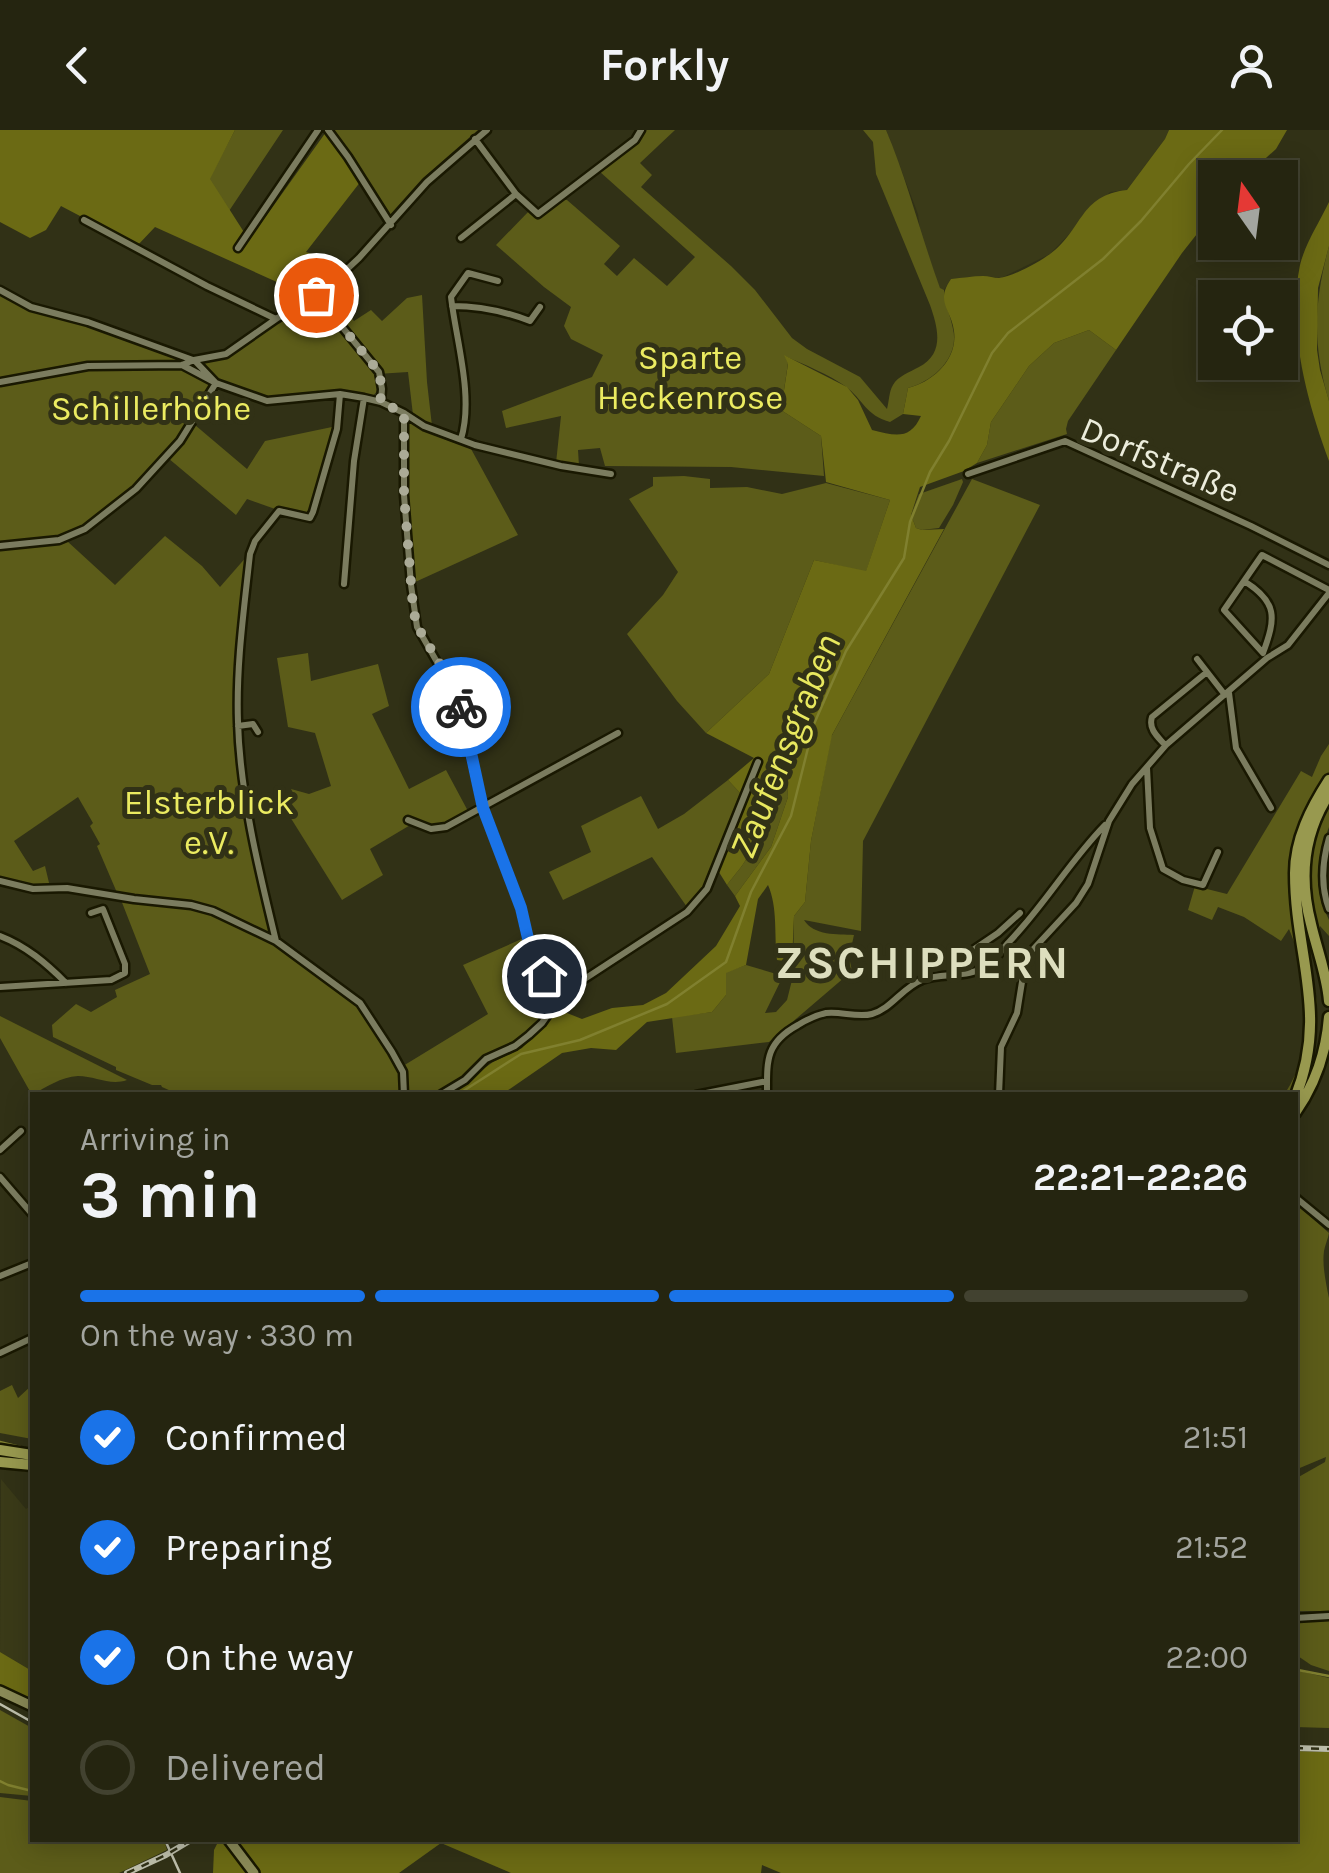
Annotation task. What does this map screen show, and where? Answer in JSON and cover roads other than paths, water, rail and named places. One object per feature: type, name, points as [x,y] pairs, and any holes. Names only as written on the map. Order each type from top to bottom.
[{"type":"main road","points":[[1298,1092],[1311,1068],[1321,1010],[1298,903],[1296,861],[1306,820],[1329,780]]},
{"type":"main road","points":[[1329,794],[1314,824],[1304,878],[1329,1001]]},
{"type":"main road","points":[[1298,1108],[1317,1075],[1329,1017]]},
{"type":"main road","points":[[0,1450],[30,1455]]},
{"type":"main road","points":[[0,1462],[30,1465]]},
{"type":"main road","points":[[0,1691],[30,1705]]},
{"type":"main road","points":[[231,1842],[254,1873]]},
{"type":"street","points":[[238,248],[318,130]]},
{"type":"street","points":[[328,130],[390,225]]},
{"type":"street","points":[[0,382],[88,366],[182,365],[226,354],[316,295],[359,258],[427,182],[486,130]]},
{"type":"street","points":[[474,139],[516,194],[538,214],[635,140],[640,130]]},
{"type":"street","points":[[462,238],[516,194]]},
{"type":"street","points":[[84,220],[276,319]]},
{"type":"street","points":[[461,439],[465,389],[451,297],[468,273],[498,281]]},
{"type":"street","points":[[0,290],[30,307],[88,322],[194,360],[216,384]]},
{"type":"street","points":[[316,295],[379,372],[380,402]]},
{"type":"street","points":[[452,306],[504,311],[530,321],[540,306]]},
{"type":"street","points":[[182,365],[216,384],[267,402],[340,394],[364,398],[474,445],[611,474]]},
{"type":"street","points":[[0,546],[59,540],[85,530],[136,489],[180,441],[216,384]]},
{"type":"street","points":[[276,942],[242,769],[238,726],[238,679],[250,554],[255,541],[279,511],[310,518],[337,429],[340,394]]},
{"type":"street","points":[[344,584],[354,461],[364,398]]},
{"type":"street","points":[[404,413],[404,495],[417,626],[458,697],[483,808],[521,908],[532,956],[557,997]]},
{"type":"street","name":"Dorfstraße","points":[[968,474],[1065,441],[1329,565]]},
{"type":"street","points":[[767,1092],[766,1061],[772,1046],[806,1020],[826,1013],[877,1013],[924,979],[965,974],[989,965],[1028,923],[1082,848],[1109,821],[1132,784],[1166,745],[1265,656],[1288,645],[1329,592],[1262,555],[1224,610],[1265,656]]},
{"type":"street","points":[[1244,581],[1262,592],[1270,605],[1273,622],[1265,656]]},
{"type":"street","points":[[1196,658],[1227,693],[1236,748],[1271,808]]},
{"type":"street","points":[[1166,745],[1154,732],[1152,717],[1207,672]]},
{"type":"street","points":[[238,726],[253,724],[258,732]]},
{"type":"street","points":[[408,820],[431,829],[446,827],[618,732]]},
{"type":"street","points":[[445,1092],[486,1060],[529,1035],[557,997],[687,912],[707,889],[758,762]]},
{"type":"street","points":[[1147,766],[1150,828],[1164,869],[1202,885],[1218,852]]},
{"type":"street","points":[[999,1092],[1001,1047],[1017,1013],[1026,956],[1076,903],[1088,884],[1109,821]]},
{"type":"street","points":[[1329,838],[1323,868],[1329,909]]},
{"type":"street","points":[[0,881],[33,889],[68,888],[191,905],[215,912],[276,942],[360,1003],[402,1072],[404,1092]]},
{"type":"street","points":[[0,988],[110,980],[125,973],[103,908],[91,913]]},
{"type":"street","points":[[993,959],[962,961],[1020,913]]},
{"type":"street","points":[[0,936],[18,943],[66,983]]},
{"type":"street","points":[[710,1092],[767,1080]]},
{"type":"street","points":[[0,1150],[22,1132]]},
{"type":"street","points":[[0,1177],[30,1212]]},
{"type":"street","points":[[1298,1199],[1329,1225]]},
{"type":"street","points":[[0,1276],[30,1265]]},
{"type":"street","points":[[0,1353],[30,1339]]},
{"type":"street","points":[[1298,1618],[1329,1616]]},
{"type":"waterway","name":"Zaufensgraben","points":[[462,1092],[521,1054],[580,1040],[667,1004],[726,962],[751,892],[791,816],[814,724],[846,651],[904,558],[910,522],[930,472],[992,353],[1008,333],[1103,259],[1222,130]]},
{"type":"waterway","points":[[0,1442],[30,1450]]},
{"type":"waterway","points":[[9,1468],[30,1471]]},
{"type":"waterway","points":[[1298,1670],[1329,1676]]},
{"type":"waterway","points":[[0,1781],[30,1790]]},
{"type":"tram line","points":[[0,1704],[30,1721]]},
{"type":"tram line","points":[[166,1842],[180,1873]]},
{"type":"railway","points":[[1298,1748],[1329,1749]]},
{"type":"railway","points":[[127,1873],[188,1842]]},
{"type":"district","name":"ZSCHIPPERN","points":[[923,963]]},
{"type":"park label","name":"Sparte Heckenrose","points":[[690,377]]},
{"type":"park label","name":"Schillerhöhe","points":[[151,408]]},
{"type":"park label","name":"Elsterblick e.V.","points":[[209,822]]}]
